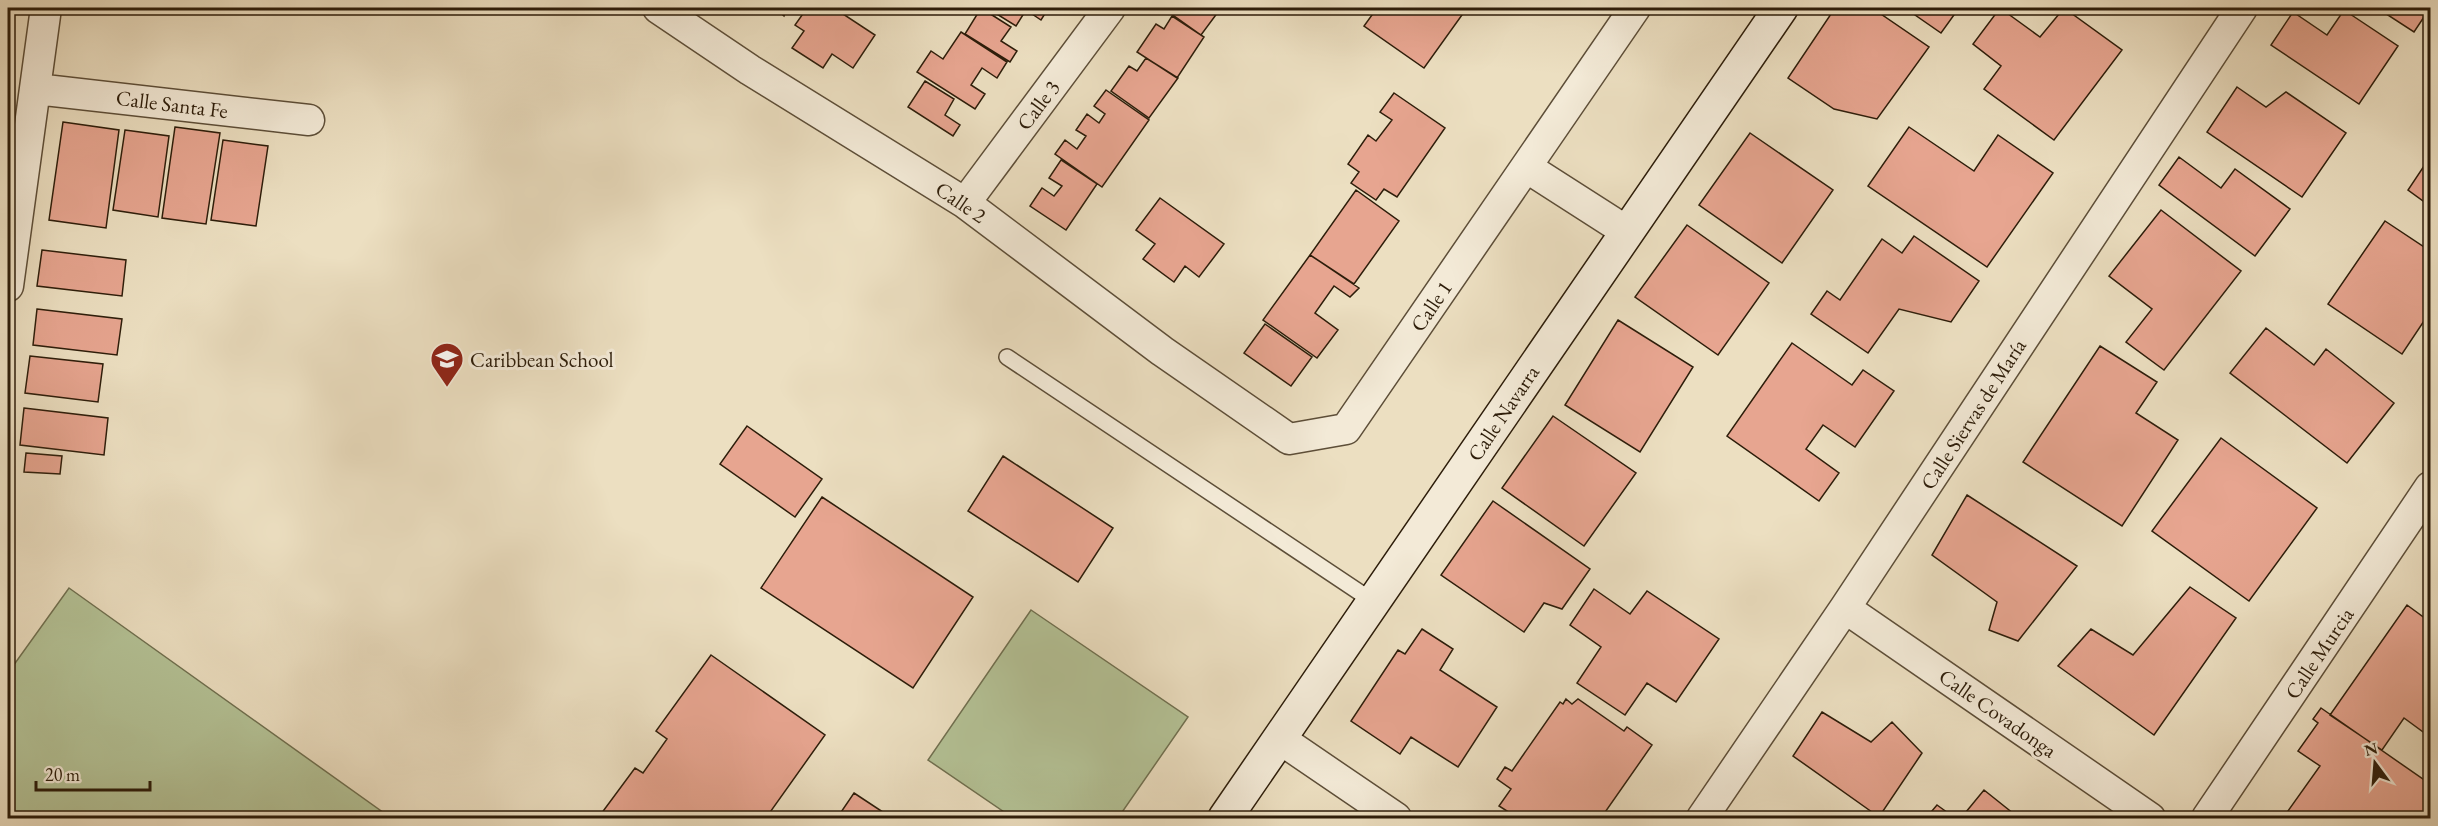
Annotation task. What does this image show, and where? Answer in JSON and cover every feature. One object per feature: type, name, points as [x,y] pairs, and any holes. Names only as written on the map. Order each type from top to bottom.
[{"type":"street","points":[[8,286],[46,8]]},
{"type":"street","name":"Calle 2","points":[[658,8],[750,70],[965,203],[1162,351]]},
{"type":"street","name":"Calle 3","points":[[965,203],[1110,8]]},
{"type":"street","name":"Calle 1","points":[[1162,351],[1289,439],[1346,429],[1635,8]]},
{"type":"street","name":"Calle Navarra","points":[[1225,819],[1781,8]]},
{"type":"street","name":"Calle Siervas de María","points":[[1702,819],[1845,608],[2242,8]]},
{"type":"street","name":"Calle Santa Fe","points":[[36,89],[309,120]]},
{"type":"street","points":[[1526,167],[1626,231]]},
{"type":"street","name":"Calle Murcia","points":[[2206,819],[2430,487]]},
{"type":"street","name":"Calle Covadonga","points":[[1845,608],[2150,819]]},
{"type":"street","points":[[1280,739],[1396,819]]},
{"type":"lane","points":[[1007,357],[1374,602]]},
{"type":"green space","points":[[69,588],[391,818],[8,818],[8,673]]},
{"type":"green space","points":[[1031,610],[1188,717],[1118,818],[1013,818],[928,760]]},
{"type":"building","points":[[775,8],[787,8],[784,16]]},
{"type":"building","points":[[807,8],[834,8],[875,35],[853,68],[832,54],[823,68],[792,48],[804,31],[795,25]]},
{"type":"building","points":[[981,8],[1011,27],[1001,41],[1017,51],[1010,62],[965,34]]},
{"type":"building","points":[[987,8],[1048,9],[1041,20],[1026,10],[1016,26]]},
{"type":"building","points":[[1163,8],[1221,8],[1201,35]]},
{"type":"building","points":[[1377,8],[1467,8],[1424,68],[1364,26]]},
{"type":"building","points":[[1835,8],[1872,8],[1929,47],[1877,119],[1834,109],[1788,78]]},
{"type":"building","points":[[1905,8],[1959,8],[1941,33]]},
{"type":"building","points":[[2000,8],[2040,37],[2064,8],[2122,50],[2054,140],[1984,89],[2001,66],[1973,44]]},
{"type":"building","points":[[2377,8],[2430,8],[2414,32]]},
{"type":"building","points":[[2344,10],[2398,46],[2359,104],[2271,45],[2293,12],[2327,35]]},
{"type":"building","points":[[1172,16],[1204,37],[1177,78],[1137,52],[1156,24],[1164,29]]},
{"type":"building","points":[[961,32],[1007,62],[997,78],[982,68],[971,85],[985,94],[975,109],[917,72],[931,51],[943,59]]},
{"type":"building","points":[[1146,58],[1178,78],[1149,118],[1111,91],[1129,66],[1137,71]]},
{"type":"building","points":[[925,81],[954,99],[945,115],[960,125],[953,136],[908,107]]},
{"type":"building","points":[[2237,87],[2266,107],[2286,92],[2346,133],[2302,197],[2207,132]]},
{"type":"building","points":[[1106,90],[1149,120],[1102,187],[1055,154],[1065,140],[1077,149],[1086,136],[1076,130],[1087,114],[1099,123],[1105,114],[1094,106]]},
{"type":"building","points":[[1394,93],[1445,128],[1397,197],[1384,189],[1376,200],[1351,183],[1359,172],[1348,164],[1368,135],[1376,141],[1392,120],[1380,112]]},
{"type":"building","points":[[63,122],[119,130],[106,228],[49,220]]},
{"type":"building","points":[[175,127],[220,133],[206,224],[162,218]]},
{"type":"building","points":[[1909,127],[1974,171],[1998,135],[2053,173],[1987,267],[1868,186]]},
{"type":"building","points":[[125,130],[169,136],[158,217],[113,210]]},
{"type":"building","points":[[1750,133],[1833,190],[1782,263],[1699,205]]},
{"type":"building","points":[[223,140],[268,146],[256,226],[211,220]]},
{"type":"building","points":[[2179,157],[2221,188],[2235,169],[2290,209],[2255,256],[2159,185]]},
{"type":"building","points":[[2430,157],[2430,206],[2408,190]]},
{"type":"building","points":[[1061,160],[1097,184],[1066,230],[1030,206],[1042,188],[1054,196],[1062,186],[1049,178]]},
{"type":"building","points":[[1356,190],[1399,221],[1354,284],[1310,255]]},
{"type":"building","points":[[1160,198],[1224,244],[1199,277],[1185,266],[1174,282],[1143,259],[1155,244],[1136,230]]},
{"type":"building","points":[[2161,210],[2241,271],[2164,370],[2126,342],[2152,309],[2109,276]]},
{"type":"building","points":[[2385,221],[2430,251],[2430,312],[2402,354],[2328,304]]},
{"type":"building","points":[[1687,225],[1769,283],[1718,355],[1635,297]]},
{"type":"building","points":[[1914,236],[1979,281],[1951,322],[1899,309],[1868,353],[1811,314],[1827,291],[1840,300],[1882,239],[1902,253]]},
{"type":"building","points":[[42,250],[126,260],[122,296],[37,286]]},
{"type":"building","points":[[1310,255],[1359,288],[1350,297],[1334,286],[1315,313],[1338,330],[1317,358],[1263,320]]},
{"type":"building","points":[[37,309],[122,319],[117,355],[33,345]]},
{"type":"building","points":[[1618,320],[1693,367],[1640,452],[1565,405]]},
{"type":"building","points":[[1265,324],[1312,357],[1291,386],[1244,353]]},
{"type":"building","points":[[2266,328],[2314,365],[2326,349],[2394,403],[2347,463],[2230,373]]},
{"type":"building","points":[[1792,343],[1852,385],[1863,370],[1894,391],[1855,447],[1823,425],[1806,449],[1839,473],[1819,501],[1727,436]]},
{"type":"building","points":[[2100,346],[2157,382],[2136,413],[2178,440],[2122,526],[2023,462]]},
{"type":"building","points":[[30,356],[103,364],[98,402],[25,393]]},
{"type":"building","points":[[24,408],[108,418],[104,455],[20,445]]},
{"type":"building","points":[[1553,416],[1636,473],[1584,546],[1502,488]]},
{"type":"building","points":[[747,426],[822,479],[795,517],[720,464]]},
{"type":"building","points":[[2221,438],[2317,508],[2249,601],[2152,531]]},
{"type":"building","points":[[26,453],[62,456],[60,474],[24,472]]},
{"type":"building","points":[[1003,456],[1113,528],[1078,582],[968,511]]},
{"type":"building","points":[[1967,495],[2077,566],[2018,641],[1989,630],[1997,602],[1932,555]]},
{"type":"building","points":[[822,497],[973,597],[913,688],[761,588]]},
{"type":"building","points":[[1493,501],[1590,569],[1562,609],[1544,603],[1524,632],[1441,575]]},
{"type":"building","points":[[2190,587],[2236,618],[2154,735],[2058,666],[2091,629],[2133,655]]},
{"type":"building","points":[[1594,589],[1630,614],[1647,591],[1719,639],[1676,702],[1647,683],[1625,715],[1577,683],[1601,647],[1570,625]]},
{"type":"building","points":[[2407,605],[2430,622],[2430,737],[2404,718],[2382,750],[2330,715]]},
{"type":"building","points":[[1422,629],[1453,649],[1440,670],[1497,707],[1458,767],[1411,737],[1400,754],[1351,721],[1398,650],[1405,654]]},
{"type":"building","points":[[711,655],[825,735],[768,815],[772,818],[598,818],[635,768],[643,773],[667,739],[656,731]]},
{"type":"building","points":[[1566,699],[1572,704],[1578,699],[1624,731],[1627,727],[1652,745],[1601,818],[1518,818],[1499,806],[1511,789],[1497,779],[1505,767],[1512,771],[1560,702],[1563,704]]},
{"type":"building","points":[[2321,708],[2430,784],[2430,809],[2424,818],[2283,818],[2320,766],[2298,751],[2318,723],[2313,719]]},
{"type":"building","points":[[1822,712],[1871,742],[1892,722],[1922,753],[1879,817],[1793,756]]},
{"type":"building","points":[[1984,790],[2019,818],[1961,818]]},
{"type":"building","points":[[854,793],[892,818],[837,818]]},
{"type":"building","points":[[1937,805],[1955,818],[1926,818]]},
{"type":"place","name":"Caribbean School","points":[[447,388]]}]
